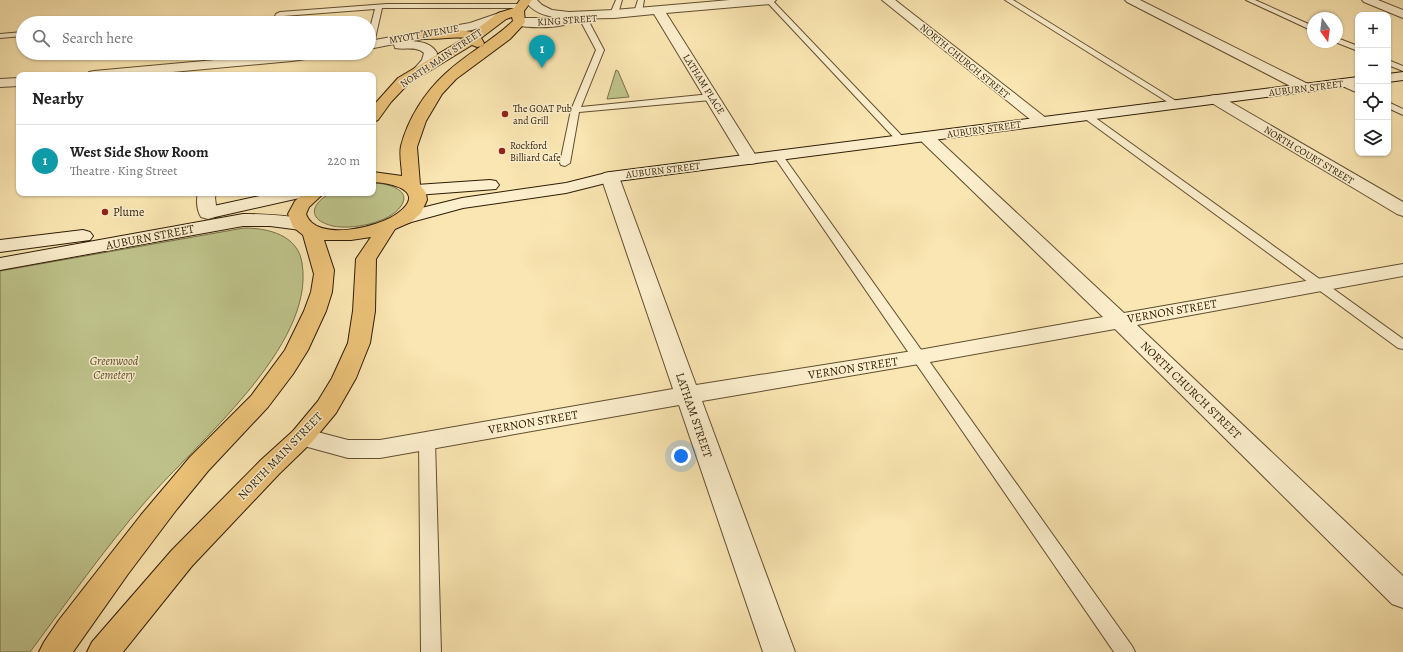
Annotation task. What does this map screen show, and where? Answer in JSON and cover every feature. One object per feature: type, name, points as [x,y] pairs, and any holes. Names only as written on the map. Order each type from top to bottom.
[{"type":"main road","name":"NORTH MAIN STREET","points":[[376,113],[386,99],[403,82],[474,37],[502,16],[523,8]]},
{"type":"main road","name":"NORTH MAIN STREET","points":[[104,652],[182,558],[270,467],[302,437],[327,407],[344,378],[359,343],[364,312],[366,259],[396,222],[415,208],[418,199],[414,188],[409,147],[418,121],[436,92],[451,76],[505,36],[523,8]]},
{"type":"main road","points":[[425,35],[456,34],[474,37],[477,42],[475,50],[455,68],[451,76]]},
{"type":"main road","points":[[376,177],[396,179],[408,183],[414,188]]},
{"type":"main road","points":[[55,652],[144,530],[191,472],[248,414],[282,372],[303,338],[317,306],[324,273],[306,227],[297,214],[301,205],[311,196]]},
{"type":"main road","points":[[306,227],[327,235],[347,236],[368,232],[396,222]]},
{"type":"street","name":"KING STREET","points":[[523,8],[540,10],[553,15],[614,14],[769,0]]},
{"type":"street","name":"NORTH CHURCH STREET","points":[[888,0],[1041,121]]},
{"type":"street","points":[[1131,0],[1305,88]]},
{"type":"street","points":[[1368,0],[1403,14]]},
{"type":"street","name":"KING STREET","points":[[523,8],[542,23],[604,18],[614,14]]},
{"type":"street","name":"LATHAM PLACE","points":[[658,10],[750,159]]},
{"type":"street","name":"MYOTT AVENUE","points":[[376,44],[472,26],[502,16]]},
{"type":"street","points":[[376,45],[409,44],[426,48],[431,56],[430,60],[420,70]]},
{"type":"street","points":[[123,72],[240,60]]},
{"type":"street","points":[[249,72],[258,60]]},
{"type":"street","points":[[1391,78],[1403,76]]},
{"type":"street","points":[[0,83],[16,82]]},
{"type":"street","name":"AUBURN STREET","points":[[396,222],[462,203],[566,188],[610,177],[1351,82]]},
{"type":"street","name":"NORTH COURT STREET","points":[[1215,99],[1403,210]]},
{"type":"street","name":"NORTH CHURCH STREET","points":[[926,137],[1120,321],[1403,595]]},
{"type":"street","name":"AUBURN STREET","points":[[414,188],[479,186],[572,176],[610,177]]},
{"type":"street","name":"LATHAM STREET","points":[[610,177],[779,652]]},
{"type":"street","points":[[207,196],[208,213]]},
{"type":"street","name":"AUBURN STREET","points":[[0,246],[128,229],[284,196]]},
{"type":"street","name":"AUBURN STREET","points":[[0,264],[64,254],[243,220],[270,220],[306,227]]},
{"type":"street","name":"VERNON STREET","points":[[302,437],[348,449],[380,448],[427,441],[687,395],[919,357],[1403,270]]},
{"type":"lane","points":[[614,14],[619,0]]},
{"type":"lane","points":[[638,12],[641,0]]},
{"type":"lane","points":[[769,0],[901,140]]},
{"type":"lane","points":[[1008,0],[1177,104]]},
{"type":"lane","points":[[1249,0],[1307,26]]},
{"type":"lane","points":[[279,16],[280,14],[379,6],[523,8]]},
{"type":"lane","points":[[376,18],[379,6]]},
{"type":"lane","points":[[565,163],[575,110],[600,50],[584,20]]},
{"type":"lane","points":[[0,36],[16,35]]},
{"type":"lane","points":[[1343,43],[1356,48]]},
{"type":"lane","points":[[1391,63],[1403,69]]},
{"type":"lane","points":[[575,110],[711,96]]},
{"type":"lane","points":[[1391,106],[1403,112]]},
{"type":"lane","points":[[1087,116],[1403,345]]},
{"type":"lane","points":[[778,156],[1125,652]]},
{"type":"lane","points":[[427,441],[431,652]]},
{"type":"green space","points":[[616,70],[618,71],[629,97],[607,99]]},
{"type":"green space","points":[[376,183],[396,188],[401,191],[404,200],[396,212],[379,221],[360,226],[341,227],[325,223],[315,216],[314,211],[324,197],[376,196]]},
{"type":"green space","name":"Greenwood Cemetery","points":[[244,228],[253,228],[280,235],[295,246],[302,263],[301,295],[290,327],[272,360],[248,392],[221,423],[167,478],[131,519],[86,575],[30,652],[0,652],[0,271]]},
{"type":"place","name":"West Side Show Room","points":[[542,68]]},
{"type":"place","name":"The GOAT Pub and Grill","points":[[505,114]]},
{"type":"place","name":"Rockford Billiard Cafe","points":[[502,151]]},
{"type":"place","name":"Plume","points":[[105,212]]}]
